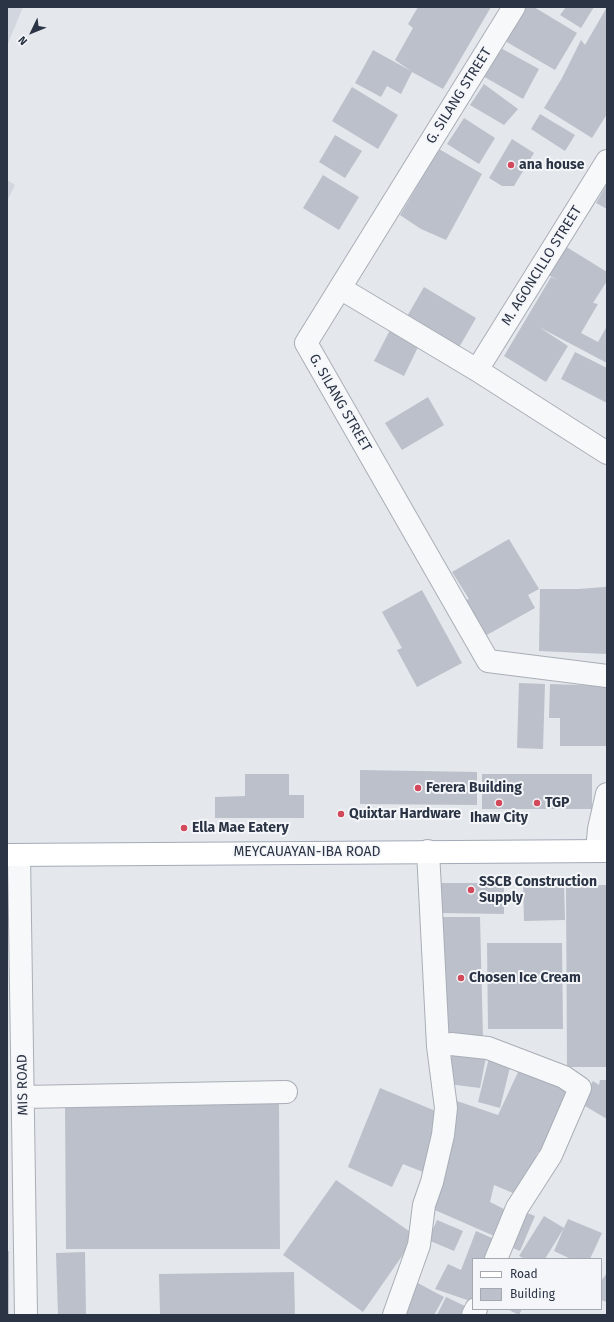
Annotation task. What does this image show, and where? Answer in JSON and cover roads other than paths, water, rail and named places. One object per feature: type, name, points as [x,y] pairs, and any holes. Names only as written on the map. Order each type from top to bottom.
[{"type":"main road","name":"MEYCAUAYAN-IBA ROAD","points":[[13,855],[602,851]]},
{"type":"street","name":"G. SILANG STREET","points":[[514,7],[306,343],[488,661],[607,676]]},
{"type":"street","name":"M. AGONCILLO STREET","points":[[477,370],[607,161]]},
{"type":"street","points":[[340,288],[477,370],[607,454]]},
{"type":"street","points":[[602,851],[599,828],[607,794]]},
{"type":"street","points":[[394,1315],[419,1245],[424,1205],[432,1182],[443,1135],[446,1108],[438,1046],[428,851]]},
{"type":"street","name":"MIS ROAD","points":[[13,855],[23,1096],[26,1315]]},
{"type":"street","points":[[438,1046],[451,1044],[488,1048],[564,1077],[580,1088],[551,1155],[517,1208],[496,1258]]},
{"type":"street","points":[[23,1096],[286,1092]]},
{"type":"place","name":"ana house","points":[[511,165]]},
{"type":"place","name":"Ferera Building","points":[[418,788]]},
{"type":"place","name":"Ihaw City","points":[[499,803]]},
{"type":"place","name":"TGP","points":[[537,803]]},
{"type":"place","name":"Quixtar Hardware","points":[[341,814]]},
{"type":"place","name":"Ella Mae Eatery","points":[[184,828]]},
{"type":"place","name":"SSCB Construction Supply","points":[[471,890]]},
{"type":"place","name":"Chosen Ice Cream","points":[[461,978]]}]
